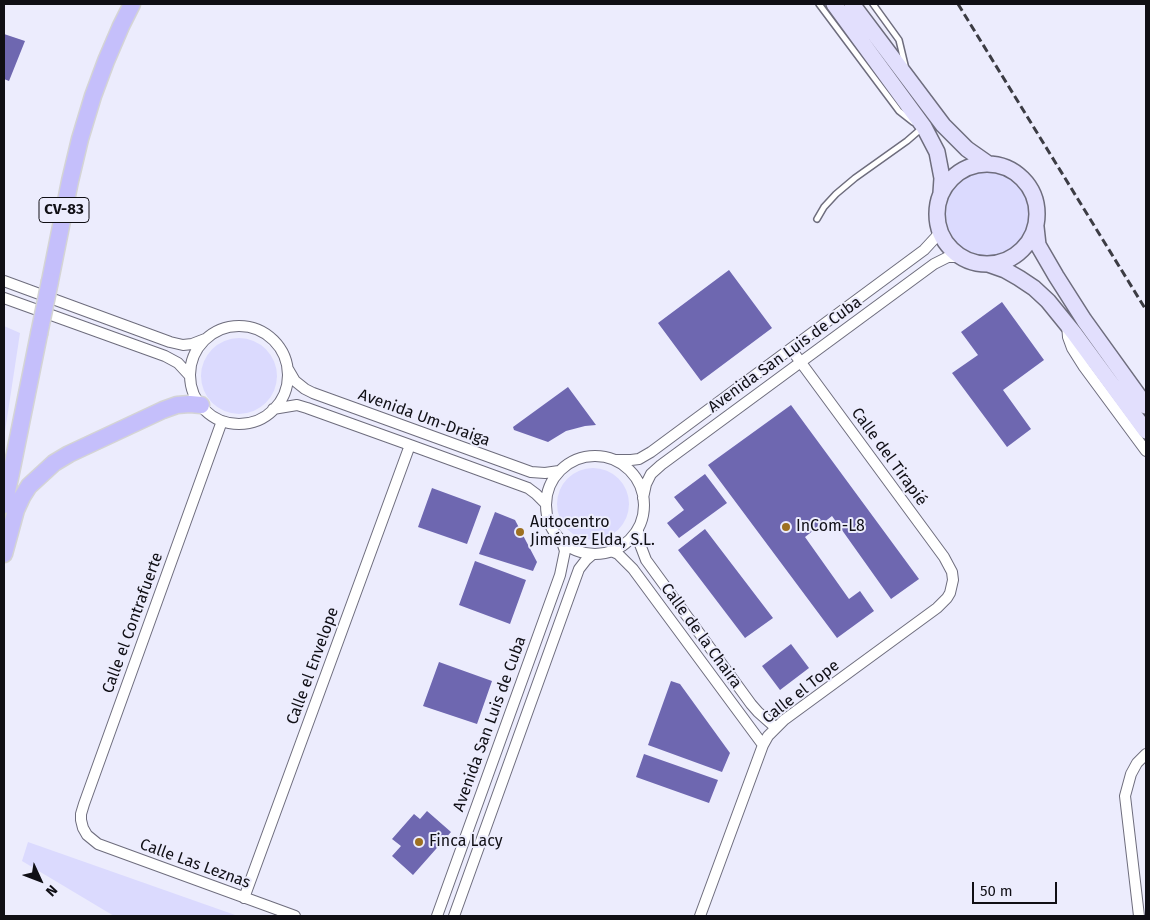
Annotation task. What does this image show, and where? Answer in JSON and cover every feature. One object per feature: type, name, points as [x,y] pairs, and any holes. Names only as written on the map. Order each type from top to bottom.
[{"type":"main road","name":"CV-83","points":[[4,506],[80,139],[106,61],[132,4]]},
{"type":"main road","points":[[4,554],[16,510],[22,497],[29,486],[54,463],[69,454],[163,410],[177,405],[201,405]]},
{"type":"street","points":[[834,4],[924,127],[937,152],[942,178],[937,218],[945,241],[952,250],[962,257],[1005,270],[1019,278],[1048,301],[1067,323],[1146,431]]},
{"type":"street","points":[[852,4],[943,125],[967,149],[987,163]]},
{"type":"street","points":[[941,193],[949,181],[960,172],[973,166],[987,163],[1000,165],[1012,170],[1023,178],[1031,188],[1036,200],[1038,213],[1036,226],[1031,238],[1023,249],[1013,257],[1001,262],[988,264]]},
{"type":"street","points":[[1036,226],[1038,245],[1056,276],[1084,320],[1146,406]]},
{"type":"street","name":"Avenida San Luis de Cuba","points":[[616,460],[639,459],[651,452],[924,250],[940,230]]},
{"type":"street","name":"Avenida San Luis de Cuba","points":[[644,498],[646,484],[661,465],[934,264],[948,257],[962,257]]},
{"type":"street","points":[[4,281],[182,345],[192,344],[220,330],[236,326],[257,329],[266,334],[281,349],[288,370],[288,380],[280,401],[262,418],[249,422],[235,423],[212,416],[201,405],[193,392],[190,376],[195,354],[206,338]]},
{"type":"street","points":[[4,298],[165,356],[178,363],[190,376]]},
{"type":"street","points":[[1067,323],[1068,337],[1072,348],[1146,451]]},
{"type":"street","name":"Calle del Tirapié","points":[[791,349],[946,561],[952,572],[952,586]]},
{"type":"street","name":"Avenida Um-Draiga","points":[[288,370],[296,381],[313,393],[530,472],[546,473],[560,471]]},
{"type":"street","name":"Avenida Um-Draiga","points":[[273,409],[297,406],[410,444],[528,488],[546,503]]},
{"type":"street","name":"Calle el Contrafuerte","points":[[87,835],[81,820],[84,804],[222,420]]},
{"type":"street","name":"Calle el Envelope","points":[[244,898],[410,444]]},
{"type":"street","points":[[586,456],[601,456],[616,460],[629,469],[638,482],[644,498],[643,514],[638,529],[626,543],[611,552],[582,553],[562,542],[552,530],[547,517],[546,503],[550,486],[560,471],[572,462],[586,456]]},
{"type":"street","name":"Calle de la Chaira","points":[[638,529],[638,539],[646,560],[751,704],[776,728]]},
{"type":"street","name":"Avenida San Luis de Cuba","points":[[437,916],[560,575],[564,551],[562,542]]},
{"type":"street","name":"Calle de la Chaira","points":[[611,552],[618,554],[633,569],[763,745]]},
{"type":"street","name":"Avenida San Luis de Cuba","points":[[454,916],[579,569],[593,554]]},
{"type":"street","name":"Calle el Tope","points":[[700,916],[768,736],[784,720],[937,608],[947,598],[952,586]]},
{"type":"street","points":[[1139,916],[1125,796],[1130,774],[1146,754]]},
{"type":"street","name":"Calle Las Leznas","points":[[87,835],[92,841],[103,846],[295,916]]},
{"type":"lane","points":[[817,218],[836,194],[924,127],[899,112],[819,4]]},
{"type":"lane","points":[[873,4],[899,40],[908,80]]},
{"type":"shaded area","points":[[980,172],[996,172],[1012,179],[1023,190],[1030,206],[1027,230],[1018,244],[1012,249],[996,256],[980,256],[964,249],[953,238],[946,222],[946,206],[953,190],[964,179]]},
{"type":"shaded area","points":[[4,326],[20,333],[4,438]]},
{"type":"shaded area","points":[[239,338],[254,341],[266,349],[274,361],[277,376],[274,391],[266,403],[254,411],[239,414],[224,411],[212,403],[204,391],[201,376],[204,361],[212,349],[224,341]]},
{"type":"shaded area","points":[[600,468],[619,478],[627,490],[629,504],[627,518],[619,530],[607,538],[586,540],[567,530],[559,518],[557,497],[567,478],[579,470]]},
{"type":"shaded area","points":[[28,842],[238,916],[114,916],[22,861]]},
{"type":"building","points":[[4,34],[25,41],[9,81],[4,79]]},
{"type":"building","points":[[729,270],[772,328],[701,381],[658,323]]},
{"type":"building","points":[[1002,302],[1044,360],[1003,390],[1031,429],[1007,447],[952,373],[978,355],[961,332]]},
{"type":"building","points":[[568,387],[596,425],[566,431],[548,442],[514,430],[513,427]]},
{"type":"building","name":"InCom-L8","points":[[791,405],[919,579],[891,599],[832,516],[805,537],[849,599],[860,591],[874,611],[837,638],[708,465]]},
{"type":"building","points":[[705,474],[727,503],[679,538],[667,523],[684,510],[674,497]]},
{"type":"building","points":[[432,488],[481,506],[467,544],[418,527]]},
{"type":"building","points":[[495,512],[515,520],[537,562],[533,571],[479,554]]},
{"type":"building","points":[[705,529],[773,618],[745,638],[678,550]]},
{"type":"building","points":[[475,561],[526,580],[510,624],[459,605]]},
{"type":"building","points":[[791,644],[809,668],[780,690],[762,666]]},
{"type":"building","points":[[439,662],[492,681],[477,724],[423,706]]},
{"type":"building","points":[[671,681],[680,684],[730,753],[722,772],[648,745]]},
{"type":"building","points":[[644,754],[718,780],[709,803],[636,777]]},
{"type":"building","name":"Finca Lacy","points":[[427,811],[451,832],[413,875],[392,856],[401,846],[392,839],[414,814],[420,819]]},
{"type":"railway","points":[[958,4],[1146,310]]},
{"type":"place","name":"InCom-L8","points":[[786,527]]},
{"type":"place","name":"Autocentro Jiménez Elda, S.L.","points":[[520,532]]},
{"type":"place","name":"Finca Lacy","points":[[419,842]]}]
